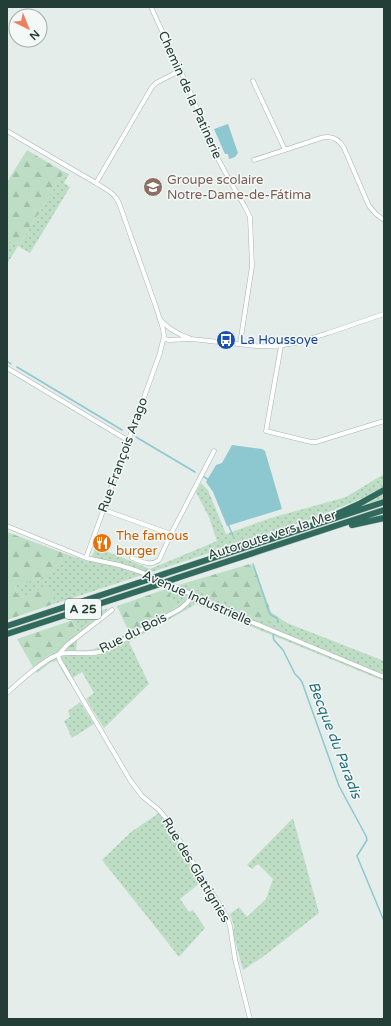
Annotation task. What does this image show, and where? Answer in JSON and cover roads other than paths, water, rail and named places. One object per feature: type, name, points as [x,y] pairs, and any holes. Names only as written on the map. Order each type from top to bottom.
[{"type":"highway","points":[[307,528],[360,504],[384,490]]},
{"type":"highway","name":"A 25","points":[[7,626],[384,502]]},
{"type":"highway","name":"Autoroute vers la Mer","points":[[7,634],[384,510]]},
{"type":"highway","points":[[337,526],[344,527],[384,518]]},
{"type":"street","name":"Chemin de la Patinerie","points":[[151,7],[196,104],[213,149],[250,219],[252,266],[240,344]]},
{"type":"street","points":[[96,183],[152,87],[156,83],[181,70]]},
{"type":"street","points":[[253,80],[285,150]]},
{"type":"street","points":[[7,131],[96,183],[112,193],[118,200],[166,339],[191,339],[266,347],[281,346],[300,342],[384,314]]},
{"type":"street","points":[[254,160],[325,137],[336,139],[344,148],[370,206],[376,214],[384,220]]},
{"type":"street","points":[[158,314],[164,324],[179,334],[191,339]]},
{"type":"street","points":[[164,335],[164,331],[167,329],[173,330]]},
{"type":"street","points":[[171,340],[176,335],[173,330]]},
{"type":"street","name":"Rue François Arago","points":[[86,558],[129,441],[160,352],[164,335]]},
{"type":"street","name":"Rue François Arago","points":[[160,352],[171,340]]},
{"type":"street","points":[[281,346],[266,431],[311,442],[318,442],[384,421]]},
{"type":"street","points":[[7,368],[129,441]]},
{"type":"street","points":[[132,558],[149,564],[155,563],[159,560],[214,450]]},
{"type":"street","points":[[104,510],[171,534]]},
{"type":"street","name":"Avenue Industrielle","points":[[7,526],[86,558],[133,569],[242,618],[384,677]]},
{"type":"street","name":"Rue du Bois","points":[[7,692],[45,662],[58,655],[103,651],[180,609],[187,603],[192,595]]},
{"type":"street","points":[[58,655],[112,610]]},
{"type":"street","name":"Rue des Glattignies","points":[[58,655],[60,661],[130,780],[140,793],[165,817],[227,917],[230,926],[235,959],[250,1019]]},
{"type":"water","points":[[228,124],[238,153],[235,157],[229,159],[228,154],[225,154],[214,129]]},
{"type":"water","points":[[232,445],[262,449],[265,451],[282,509],[227,526],[213,492],[206,482],[216,465],[222,463]]},
{"type":"waterway","name":"Becque du Paradis","points":[[7,361],[11,364]]},
{"type":"waterway","name":"Becque du Paradis","points":[[17,367],[122,430]]},
{"type":"waterway","name":"Becque du Paradis","points":[[136,437],[195,472]]},
{"type":"waterway","name":"Becque du Paradis","points":[[204,477],[209,480]]},
{"type":"waterway","name":"Becque du Paradis","points":[[228,524],[233,536]]},
{"type":"waterway","name":"Becque du Paradis","points":[[253,564],[269,612],[277,618],[278,622]]},
{"type":"waterway","name":"Becque du Paradis","points":[[273,635],[274,640],[283,650],[295,674],[302,682],[339,786],[366,836],[367,840],[357,856],[384,921]]},
{"type":"place","name":"Groupe scolaire Notre-Dame-de-Fátima","points":[[153,187]]},
{"type":"place","name":"La Houssoye","points":[[226,340]]},
{"type":"place","name":"The famous burger","points":[[102,543]]}]
